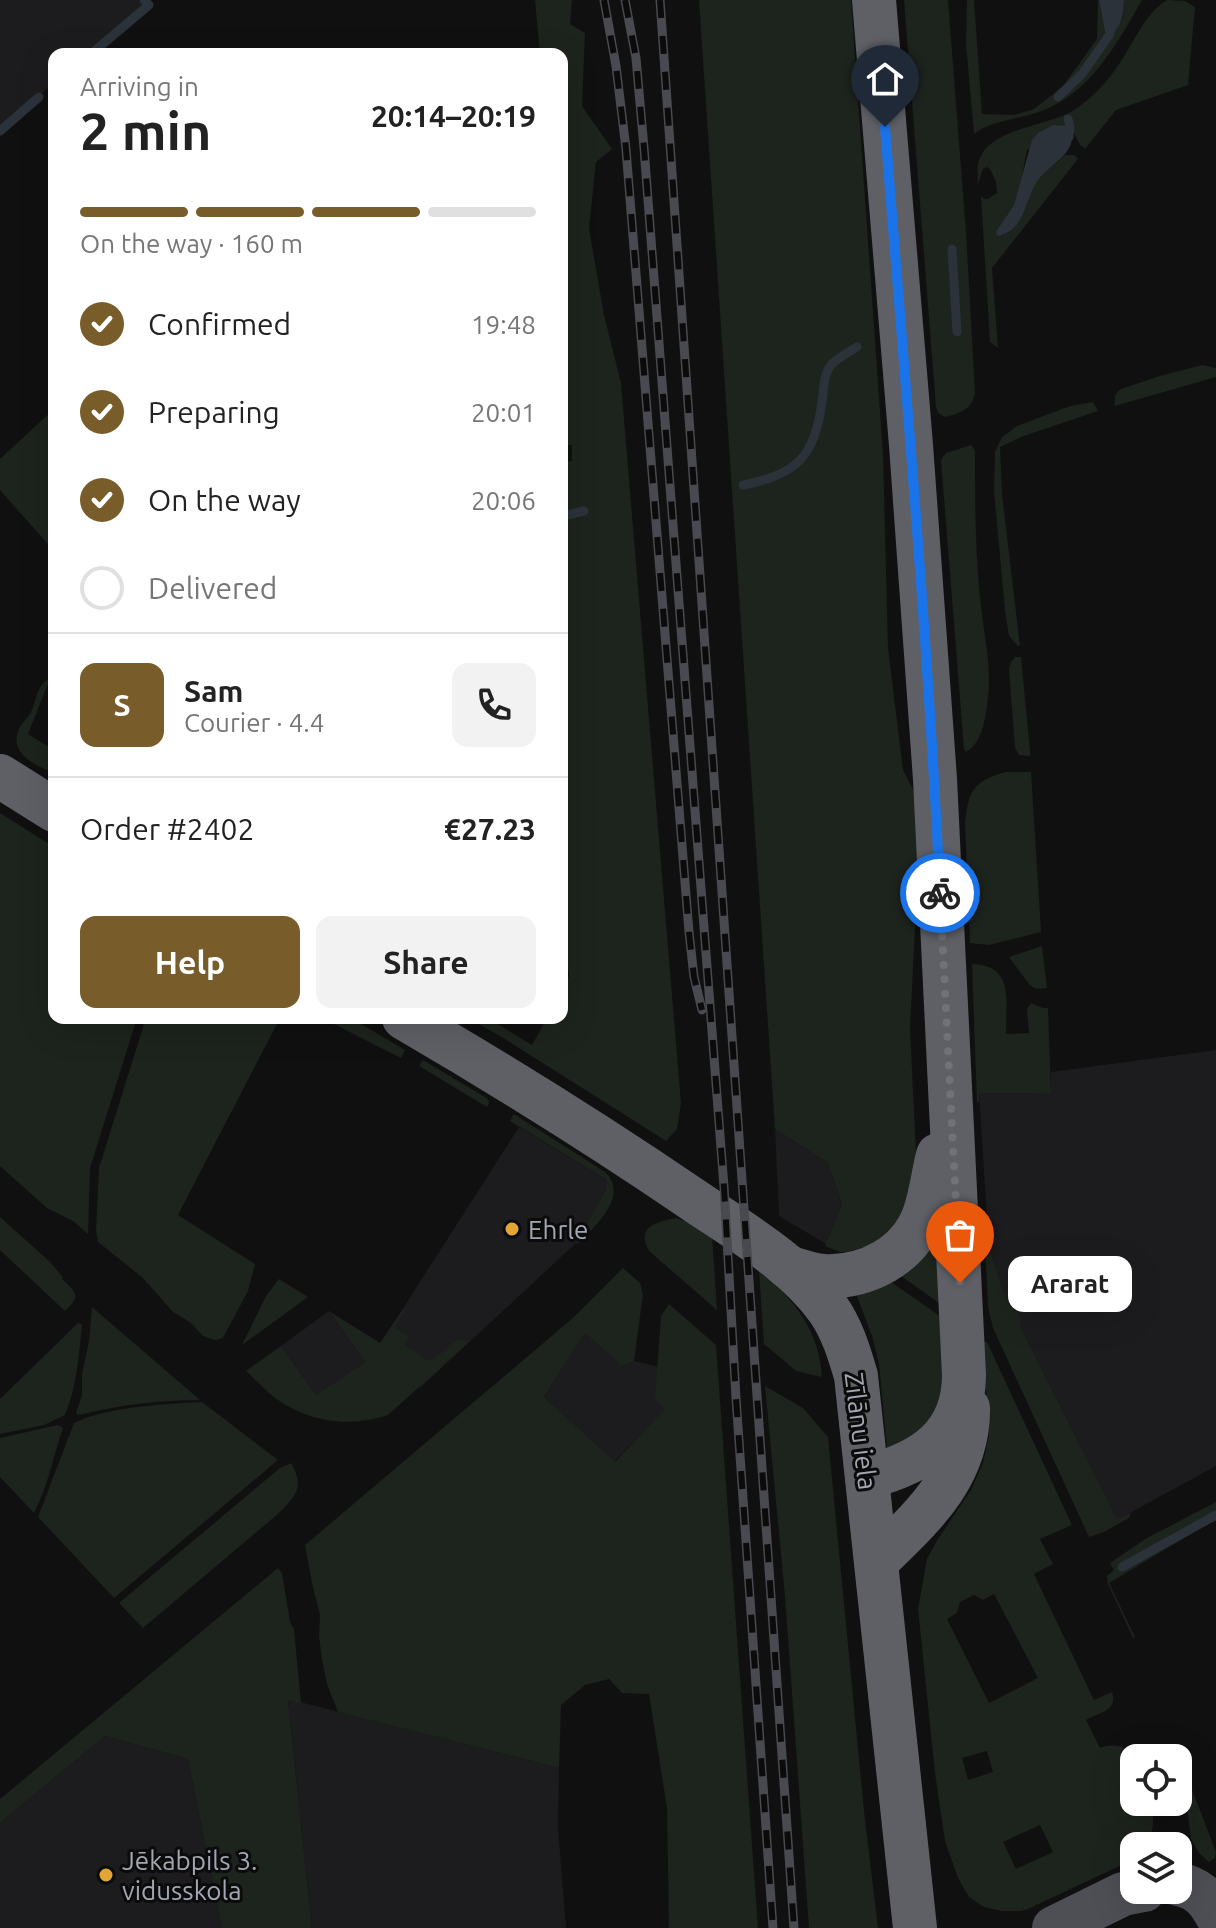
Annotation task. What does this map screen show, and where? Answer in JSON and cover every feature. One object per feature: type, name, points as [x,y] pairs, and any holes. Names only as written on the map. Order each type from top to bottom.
[{"type":"highway","points":[[867,1477],[909,1464],[937,1443],[956,1417],[964,1390],[933,747],[874,0]]},
{"type":"highway","points":[[0,776],[48,806]]},
{"type":"highway","name":"Zīlānu iela","points":[[414,1024],[520,1086],[746,1236],[788,1267],[810,1288],[828,1310],[846,1342],[856,1376],[915,1928]]},
{"type":"highway","points":[[788,1267],[826,1276],[851,1274],[882,1264],[903,1248],[925,1214],[950,1097]]},
{"type":"highway","points":[[876,1562],[928,1510],[955,1471],[966,1436],[968,1415],[964,1375]]},
{"type":"main road","points":[[1192,1888],[1207,1898],[1216,1914]]},
{"type":"main road","points":[[1054,1928],[1120,1895]]},
{"type":"shaded area","points":[[0,0],[150,0],[95,48],[48,48],[48,88],[0,128]]},
{"type":"shaded area","points":[[535,0],[572,0],[570,24],[585,33],[582,106],[612,149],[596,162],[589,228],[604,315],[621,383],[681,1103],[677,1129],[666,1141],[479,1024],[498,1024],[532,1045],[544,1024],[568,1024],[568,461],[572,461],[572,445],[568,445],[568,48],[539,48]]},
{"type":"shaded area","points":[[699,0],[851,0],[883,454],[888,648],[903,770],[916,795],[918,868],[910,1028],[918,1196],[896,1235],[847,1252],[825,1246],[842,1204],[828,1163],[775,1129]]},
{"type":"shaded area","points":[[904,0],[948,0],[975,392],[965,410],[945,417],[938,413],[936,407]]},
{"type":"shaded area","points":[[967,0],[974,0],[982,114],[1014,115],[1034,109],[1063,86],[1097,39],[1098,0],[1107,34],[1122,20],[1124,0],[1142,0],[1112,50],[1073,93],[1039,112],[996,123],[974,134],[966,44]]},
{"type":"shaded area","points":[[1099,0],[1124,0],[1120,24],[1110,34],[1105,32]]},
{"type":"shaded area","points":[[1167,0],[1185,1],[1195,7],[1188,85],[1116,110],[1085,149],[1072,129],[1027,150],[1014,205],[997,230],[1002,236],[1020,218],[1036,182],[1065,155],[1074,155],[1078,159],[992,268],[998,348],[990,342],[981,196],[988,199],[997,193],[996,182],[987,167],[983,169],[978,184],[978,165],[983,152],[1005,135],[1076,109],[1100,88],[1152,13]]},
{"type":"shaded area","points":[[1053,125],[1072,129],[1070,146],[1038,180],[1015,227],[999,236],[997,230],[1014,205],[1032,140]]},
{"type":"shaded area","points":[[1203,365],[1216,368],[1216,377],[1115,406],[1115,396],[1121,389]]},
{"type":"shaded area","points":[[1093,402],[1098,411],[1000,447],[1002,494],[1020,646],[1009,636],[1005,611],[994,491],[995,452],[1002,437],[1017,426],[1070,406]]},
{"type":"shaded area","points":[[48,415],[48,544],[0,490],[0,459]]},
{"type":"shaded area","points":[[971,445],[975,450],[977,561],[989,685],[983,728],[972,748],[966,752],[941,460],[946,453]]},
{"type":"shaded area","points":[[1015,657],[1021,657],[1030,756],[1019,755],[1015,748],[1009,669]]},
{"type":"shaded area","points":[[48,680],[28,734],[48,746],[48,771],[26,758],[17,745],[20,727],[29,716],[40,687]]},
{"type":"shaded area","points":[[1005,772],[1031,772],[1041,932],[989,945],[970,943],[965,823],[968,803],[979,784]]},
{"type":"shaded area","points":[[0,813],[48,843],[48,1024],[135,1024],[90,1168],[88,1234],[73,1221],[47,1208],[0,1166]]},
{"type":"shaded area","points":[[1042,946],[1047,988],[1037,989],[1029,984],[1009,957]]},
{"type":"shaded area","points":[[972,964],[986,966],[1002,978],[1006,998],[1006,1034],[1029,1033],[1027,1009],[1031,1003],[1048,1008],[1051,1094],[979,1093],[977,1102]]},
{"type":"shaded area","points":[[144,1024],[277,1024],[178,1215],[255,1264],[248,1291],[223,1338],[215,1340],[203,1336],[191,1323],[173,1312],[143,1278],[98,1242],[99,1168]]},
{"type":"shaded area","points":[[334,1024],[361,1024],[405,1050],[401,1058]]},
{"type":"shaded area","points":[[1216,1050],[1216,1466],[1117,1520],[1020,1326],[1020,1317],[1013,1301],[1007,1303],[993,1260],[988,1234],[979,1093],[1050,1094],[1051,1072]]},
{"type":"shaded area","points":[[423,1060],[488,1099],[487,1107],[419,1066]]},
{"type":"shaded area","points":[[514,1114],[605,1172],[612,1181],[612,1201],[593,1229],[578,1244],[605,1191],[607,1180],[510,1121]]},
{"type":"shaded area","points":[[519,1127],[607,1180],[605,1191],[576,1243],[420,1388],[381,1343]]},
{"type":"shaded area","points":[[775,1129],[828,1163],[842,1204],[826,1244],[779,1216]]},
{"type":"shaded area","points":[[0,1217],[49,1261],[74,1291],[74,1301],[65,1311],[0,1250]]},
{"type":"shaded area","points":[[676,1218],[700,1226],[712,1235],[717,1310],[649,1251],[646,1231],[661,1221]]},
{"type":"shaded area","points":[[937,1232],[943,1306],[897,1273]]},
{"type":"shaded area","points":[[985,1240],[989,1240],[1007,1302],[1013,1300],[1020,1326],[1117,1519],[1131,1513],[1129,1518],[1104,1532],[1089,1537],[993,1328],[988,1307]]},
{"type":"shaded area","points":[[623,1268],[640,1283],[643,1294],[634,1361],[621,1365],[585,1333],[544,1397],[615,1462],[665,1409],[655,1400],[661,1316],[669,1304],[716,1345],[758,1928],[669,1928],[667,1808],[649,1694],[622,1693],[609,1679],[585,1685],[561,1705],[559,1768],[338,1712],[327,1684],[319,1636],[320,1615],[305,1545],[574,1317]]},
{"type":"shaded area","points":[[759,1269],[802,1316],[816,1344],[822,1377],[796,1371],[764,1344]]},
{"type":"shaded area","points":[[279,1279],[308,1297],[242,1345],[266,1296]]},
{"type":"shaded area","points":[[887,1279],[944,1319],[942,1411],[888,1458],[879,1364],[854,1288]]},
{"type":"shaded area","points":[[92,1307],[200,1400],[154,1402],[76,1413],[82,1395]]},
{"type":"shaded area","points":[[403,1309],[405,1311],[394,1327],[409,1337],[405,1345],[427,1360],[434,1359],[457,1340],[470,1341],[388,1415],[341,1422],[311,1416],[282,1403],[246,1371],[281,1346],[316,1395],[365,1362],[329,1311],[380,1343]]},
{"type":"shaded area","points":[[329,1311],[365,1362],[316,1395],[281,1346]]},
{"type":"shaded area","points":[[78,1323],[82,1324],[77,1370],[65,1415],[44,1425],[0,1434],[0,1399]]},
{"type":"shaded area","points":[[585,1333],[621,1364],[634,1361],[659,1367],[656,1400],[666,1409],[614,1462],[544,1397]]},
{"type":"shaded area","points":[[983,1341],[987,1342],[1072,1525],[1040,1539],[1053,1564],[1034,1574],[1094,1700],[1112,1692],[1110,1707],[1086,1720],[1100,1748],[1120,1747],[1120,1816],[1153,1816],[1152,1832],[1120,1832],[1120,1866],[1021,1911],[984,1907],[969,1897],[958,1878],[945,1841],[918,1609],[927,1559],[971,1490],[983,1463],[989,1435]],"holes":[[[994,1594],[1038,1678],[989,1703],[947,1619],[957,1613],[960,1602],[974,1595],[983,1600]],[[987,1751],[993,1772],[968,1780],[962,1758]],[[1040,1825],[1053,1852],[1016,1869],[1003,1842]]]},
{"type":"shaded area","points":[[765,1386],[803,1408],[828,1437],[878,1928],[809,1928],[785,1596]]},
{"type":"shaded area","points":[[202,1402],[278,1460],[114,1598],[38,1517],[74,1423],[119,1410]]},
{"type":"shaded area","points":[[58,1425],[63,1428],[34,1513],[0,1477],[0,1438]]},
{"type":"shaded area","points":[[291,1463],[298,1485],[290,1501],[143,1628],[119,1603],[280,1468]]},
{"type":"shaded area","points":[[1216,1502],[1216,1519],[1109,1583],[1133,1638],[1108,1584],[1107,1576],[1114,1570],[1110,1563],[1147,1538]]},
{"type":"shaded area","points":[[278,1568],[282,1573],[290,1622],[294,1629],[301,1703],[288,1700],[312,1928],[222,1928],[188,1759],[105,1736],[0,1823],[0,1799]]},
{"type":"shaded area","points":[[288,1699],[559,1768],[558,1828],[566,1928],[312,1928]]},
{"type":"shaded area","name":"Jēkabpils 3. vidusskola","points":[[105,1736],[188,1759],[222,1928],[0,1928],[0,1823]]},
{"type":"shaded area","points":[[1192,1790],[1216,1852],[1215,1858],[1209,1862],[1199,1853],[1190,1832],[1188,1816],[1192,1816]]},
{"type":"waterway","points":[[98,48],[149,5],[144,0]]},
{"type":"waterway","points":[[1058,97],[1082,74],[1110,34],[1112,0]]},
{"type":"waterway","points":[[0,131],[39,97]]},
{"type":"waterway","points":[[1068,119],[1069,137]]},
{"type":"waterway","points":[[952,249],[957,332]]},
{"type":"waterway","points":[[743,485],[777,475],[800,460],[819,421],[828,369],[857,347]]},
{"type":"waterway","points":[[568,515],[584,511]]},
{"type":"waterway","points":[[1122,1567],[1216,1515]]},
{"type":"railway","points":[[604,0],[626,149],[689,932],[694,977],[702,1010]]},
{"type":"railway","points":[[625,0],[636,58],[644,148],[724,1187],[773,1928]]},
{"type":"railway","points":[[660,0],[794,1928]]},
{"type":"way so far","points":[[940,893],[960,1283]]},
{"type":"place","name":"Ehrle","points":[[512,1229]]},
{"type":"place","name":"Ararat","points":[[960,1283]]},
{"type":"place","name":"Jēkabpils 3. vidusskola","points":[[106,1875]]},
{"type":"route","points":[[885,127],[935,779],[940,893]]}]
